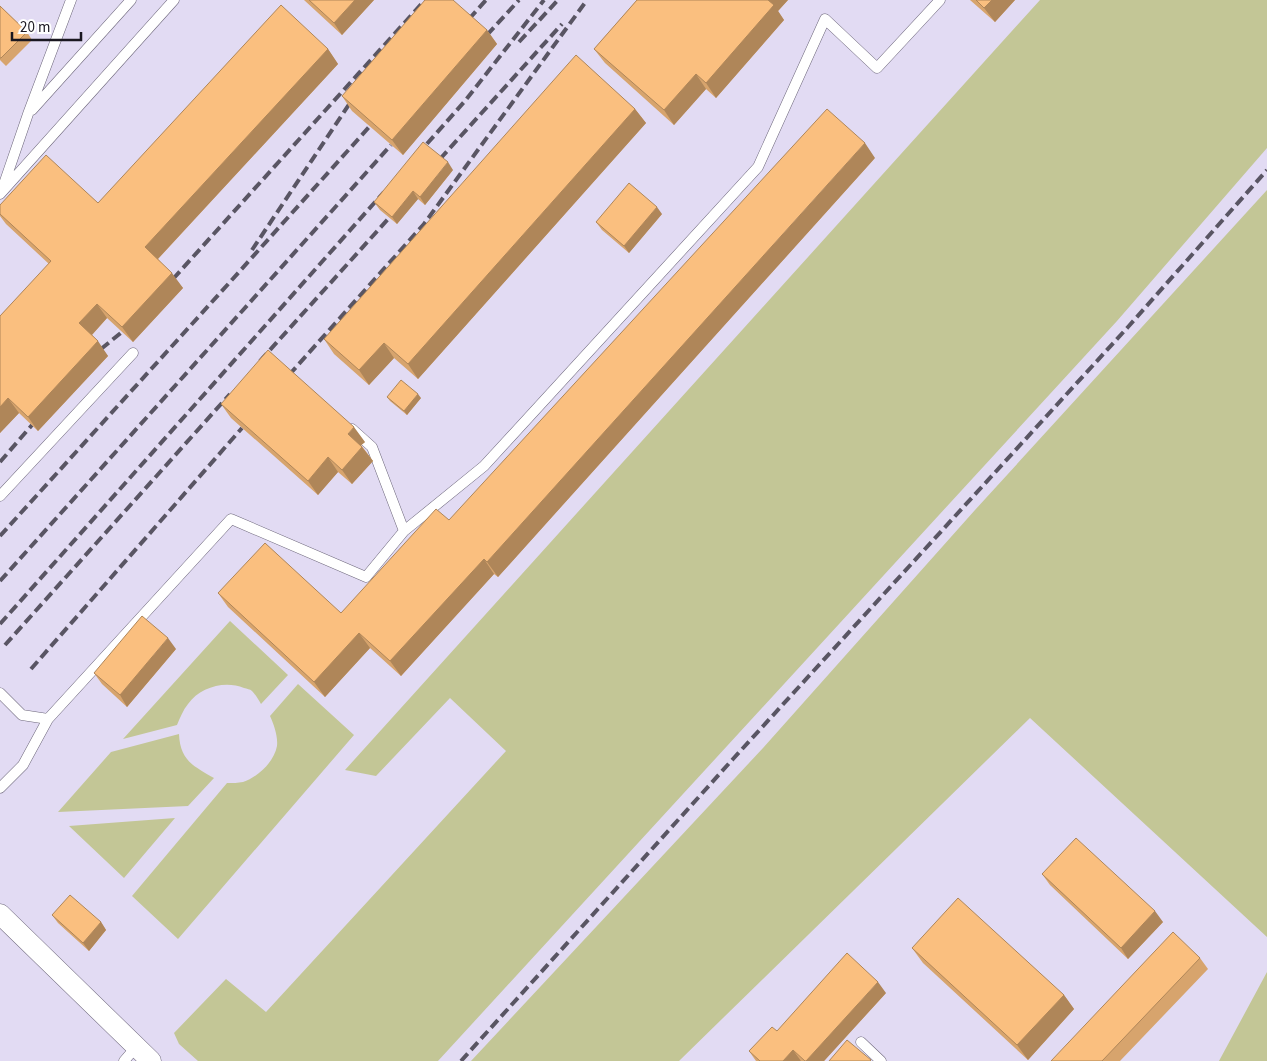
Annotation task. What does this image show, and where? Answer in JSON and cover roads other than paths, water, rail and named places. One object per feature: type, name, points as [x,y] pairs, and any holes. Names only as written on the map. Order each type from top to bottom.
[{"type":"street","points":[[0,914],[130,1054],[151,1061]]},
{"type":"lane","points":[[1,193],[28,114],[71,0]]},
{"type":"lane","points":[[28,114],[131,0]]},
{"type":"lane","points":[[1,193],[174,0]]},
{"type":"lane","points":[[0,788],[23,765],[48,719],[231,519],[366,577],[404,530],[484,466],[758,167],[825,19],[877,68],[940,0]]},
{"type":"lane","points":[[0,496],[133,353]]},
{"type":"lane","points":[[345,423],[372,447],[404,530]]},
{"type":"lane","points":[[0,693],[22,715],[48,719]]},
{"type":"lane","points":[[861,1042],[881,1061]]},
{"type":"railway","points":[[173,279],[425,0]]},
{"type":"railway","points":[[469,19],[486,0]]},
{"type":"railway","points":[[487,35],[519,0]]},
{"type":"railway","points":[[417,155],[465,101],[544,0]]},
{"type":"railway","points":[[519,42],[558,0]]},
{"type":"railway","points":[[289,375],[424,224],[587,0]]},
{"type":"railway","points":[[440,159],[562,24]]},
{"type":"railway","points":[[252,250],[356,94]]},
{"type":"railway","points":[[0,536],[370,126]]},
{"type":"railway","points":[[0,581],[391,145]]},
{"type":"railway","points":[[461,1061],[733,759],[1128,327],[1267,170]]},
{"type":"railway","points":[[0,624],[384,192]]},
{"type":"railway","points":[[260,361],[389,218]]},
{"type":"railway","points":[[101,349],[122,332]]},
{"type":"railway","points":[[5,645],[230,394]]},
{"type":"railway","points":[[0,462],[32,425]]},
{"type":"railway","points":[[31,669],[242,428]]}]
